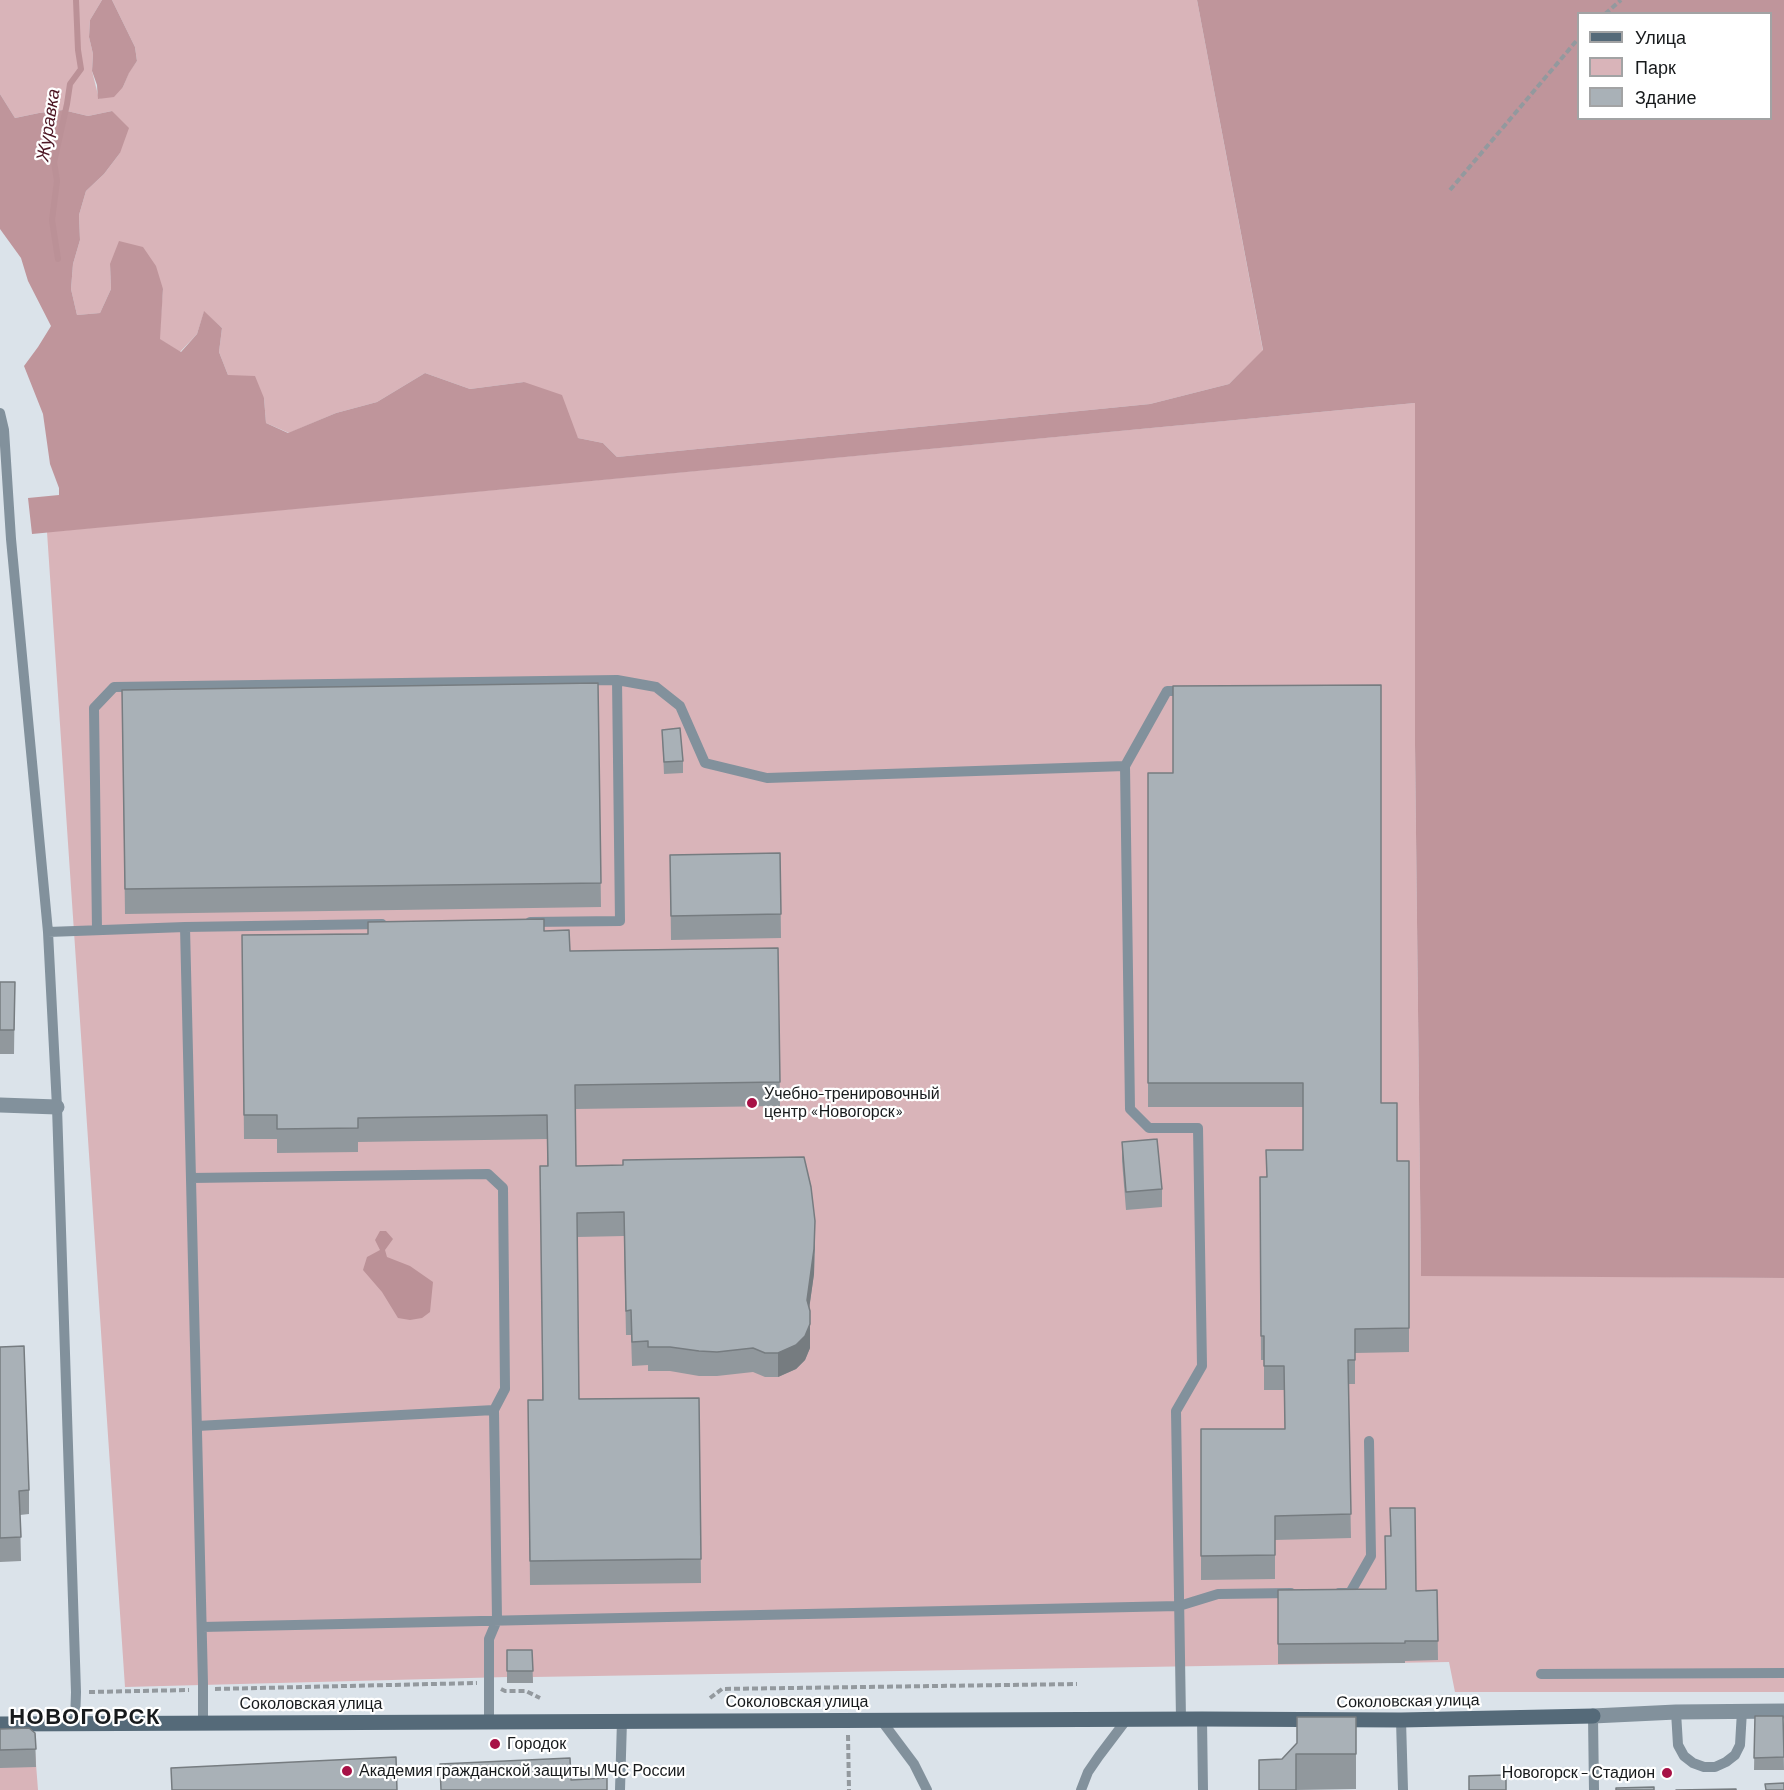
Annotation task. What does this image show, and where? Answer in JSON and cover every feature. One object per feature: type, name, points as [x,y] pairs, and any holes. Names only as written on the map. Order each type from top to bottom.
[{"type":"street","points":[[0,1105],[57,1107]]},
{"type":"street","points":[[1593,1716],[1676,1712],[1784,1711]]},
{"type":"street","name":"Соколовская улица","points":[[0,1724],[622,1720],[1401,1720],[1593,1716]]},
{"type":"lane","points":[[0,413],[48,932],[57,1107],[76,1692],[75,1723]]},
{"type":"lane","points":[[97,930],[94,708],[114,687],[617,680],[656,687],[680,706],[705,763],[768,778],[1125,766]]},
{"type":"lane","points":[[514,922],[620,921],[617,680]]},
{"type":"lane","points":[[1180,1719],[1176,1411],[1202,1366],[1198,1128],[1149,1128],[1130,1110],[1125,766],[1167,691],[1197,691]]},
{"type":"lane","points":[[48,932],[185,927],[396,924]]},
{"type":"lane","points":[[185,927],[203,1722]]},
{"type":"lane","points":[[191,1178],[488,1174],[503,1188],[506,1389],[494,1410],[497,1620],[489,1639],[489,1721]]},
{"type":"lane","points":[[197,1426],[494,1410]]},
{"type":"lane","points":[[1328,1593],[1350,1593],[1371,1556],[1370,1441]]},
{"type":"lane","points":[[202,1627],[1179,1606],[1218,1594],[1306,1593]]},
{"type":"lane","points":[[1541,1674],[1784,1673]]},
{"type":"lane","points":[[1676,1712],[1678,1745],[1684,1756],[1704,1767],[1715,1767],[1735,1755],[1740,1745],[1742,1711]]},
{"type":"lane","points":[[1593,1716],[1594,1790]]},
{"type":"lane","points":[[1081,1790],[1088,1772],[1127,1719]]},
{"type":"lane","points":[[1202,1719],[1203,1790]]},
{"type":"lane","points":[[620,1790],[622,1720]]},
{"type":"lane","points":[[880,1720],[914,1764],[927,1790]]},
{"type":"lane","points":[[1401,1720],[1403,1790]]},
{"type":"path","points":[[1607,12],[1621,0]]},
{"type":"path","points":[[1450,190],[1577,40]]},
{"type":"path","points":[[76,1692],[490,1683],[505,1691],[526,1691],[540,1698]]},
{"type":"path","points":[[710,1698],[722,1689],[1077,1684]]},
{"type":"path","points":[[848,1734],[849,1790]]},
{"type":"green space","points":[[0,0],[102,0],[90,20],[89,37],[93,54],[92,71],[99,99],[123,87],[129,72],[137,61],[135,47],[112,0],[1197,0],[1263,351],[1229,384],[1150,404],[617,457],[603,443],[578,438],[524,382],[470,389],[425,373],[377,402],[336,413],[289,433],[266,423],[264,398],[228,375],[219,352],[222,328],[204,312],[197,334],[180,352],[159,339],[163,289],[110,264],[111,289],[100,313],[77,315],[71,289],[73,264],[80,240],[79,215],[86,191],[104,174],[120,153],[112,111],[88,116],[63,110],[15,118],[0,94]]},
{"type":"green space","name":"Учебно-тренировочный центр «Новогорск»","points":[[1415,403],[1415,745],[1421,1275],[1784,1278],[1784,1692],[1455,1692],[1449,1662],[533,1677],[533,1683],[507,1683],[507,1677],[125,1687],[47,532]]},
{"type":"green space","points":[[0,1747],[35,1751],[38,1790],[0,1790]]},
{"type":"shaded area","points":[[102,0],[112,0],[135,47],[137,61],[123,87],[114,97],[98,99],[97,85],[92,71],[93,54],[89,37],[90,20]]},
{"type":"shaded area","points":[[1197,0],[1784,0],[1784,1278],[1421,1276],[1415,745],[1415,403],[32,534],[28,498],[59,495],[59,488],[50,464],[43,414],[24,366],[51,326],[28,281],[21,258],[0,229],[0,94],[15,118],[63,110],[88,116],[112,111],[129,128],[120,153],[104,174],[86,191],[79,215],[80,240],[73,264],[71,289],[77,315],[100,313],[111,289],[110,264],[119,241],[143,247],[156,266],[163,289],[160,339],[181,352],[197,334],[204,311],[222,328],[219,352],[228,375],[255,376],[264,398],[266,423],[288,433],[336,413],[377,402],[425,373],[470,389],[524,382],[562,395],[578,438],[603,443],[617,457],[1150,404],[1229,384],[1263,350]]},
{"type":"shaded area","points":[[380,1231],[386,1231],[393,1239],[385,1250],[387,1257],[410,1266],[433,1282],[430,1312],[422,1318],[410,1320],[398,1318],[382,1292],[363,1270],[367,1257],[380,1250],[375,1240]]},
{"type":"building","points":[[598,683],[601,883],[125,889],[122,690]]},
{"type":"building","points":[[1381,685],[1381,1103],[1397,1103],[1397,1161],[1409,1161],[1409,1328],[1355,1329],[1355,1360],[1348,1360],[1351,1514],[1275,1516],[1275,1555],[1201,1556],[1201,1429],[1285,1429],[1284,1366],[1264,1366],[1264,1336],[1261,1336],[1260,1177],[1267,1177],[1266,1150],[1303,1150],[1303,1083],[1148,1083],[1148,773],[1173,773],[1173,686]]},
{"type":"building","points":[[680,728],[683,761],[664,762],[662,730]]},
{"type":"building","points":[[780,853],[781,914],[671,916],[670,855]]},
{"type":"building","points":[[544,919],[544,931],[569,930],[570,951],[778,948],[780,1082],[575,1085],[576,1166],[623,1165],[623,1160],[804,1157],[811,1187],[815,1221],[814,1249],[807,1300],[810,1324],[805,1336],[796,1345],[778,1353],[765,1353],[753,1348],[717,1352],[699,1351],[648,1347],[648,1341],[632,1342],[631,1310],[626,1311],[624,1212],[577,1213],[579,1399],[699,1398],[701,1559],[530,1561],[528,1400],[543,1400],[540,1166],[548,1166],[547,1115],[358,1118],[358,1128],[277,1129],[277,1115],[244,1115],[242,935],[368,934],[368,922]]},
{"type":"building","points":[[0,982],[15,982],[14,1030],[0,1030]]},
{"type":"building","points":[[1157,1139],[1162,1189],[1126,1192],[1122,1142]]},
{"type":"building","points":[[24,1346],[29,1490],[19,1491],[21,1537],[0,1538],[0,1347]]},
{"type":"building","points":[[1390,1508],[1415,1508],[1416,1591],[1437,1590],[1438,1641],[1278,1644],[1278,1590],[1386,1589],[1385,1536],[1391,1536]]},
{"type":"building","points":[[507,1650],[532,1650],[533,1671],[507,1671]]},
{"type":"building","points":[[1755,1716],[1783,1716],[1784,1757],[1754,1758]]},
{"type":"building","points":[[1297,1717],[1356,1717],[1356,1754],[1296,1754],[1296,1790],[1259,1790],[1259,1760],[1282,1759],[1297,1743]]},
{"type":"building","points":[[29,1728],[35,1733],[36,1749],[0,1750],[0,1729]]},
{"type":"building","points":[[396,1757],[397,1790],[172,1790],[171,1768]]},
{"type":"building","points":[[570,1758],[571,1780],[607,1778],[607,1790],[441,1790],[440,1764]]},
{"type":"building","points":[[1506,1775],[1506,1790],[1469,1790],[1469,1776]]},
{"type":"building","points":[[1784,1783],[1784,1790],[1766,1790],[1765,1784]]},
{"type":"building","points":[[1654,1787],[1654,1790],[1616,1790],[1616,1788]]},
{"type":"building","points":[[1736,1789],[1736,1790],[1676,1790]]},
{"type":"waterway","name":"Журавка","points":[[58,259],[52,220],[57,181],[54,162],[70,84],[81,69],[76,0]]},
{"type":"place","name":"Учебно-тренировочный центр «Новогорск»","points":[[752,1103]]},
{"type":"place","name":"Городок","points":[[495,1744]]},
{"type":"place","name":"Академия гражданской защиты МЧС России","points":[[347,1771]]},
{"type":"place","name":"Новогорск – Стадион","points":[[1667,1773]]},
{"type":"district","name":"НОВОГОРСК","points":[[85,1717]]}]
